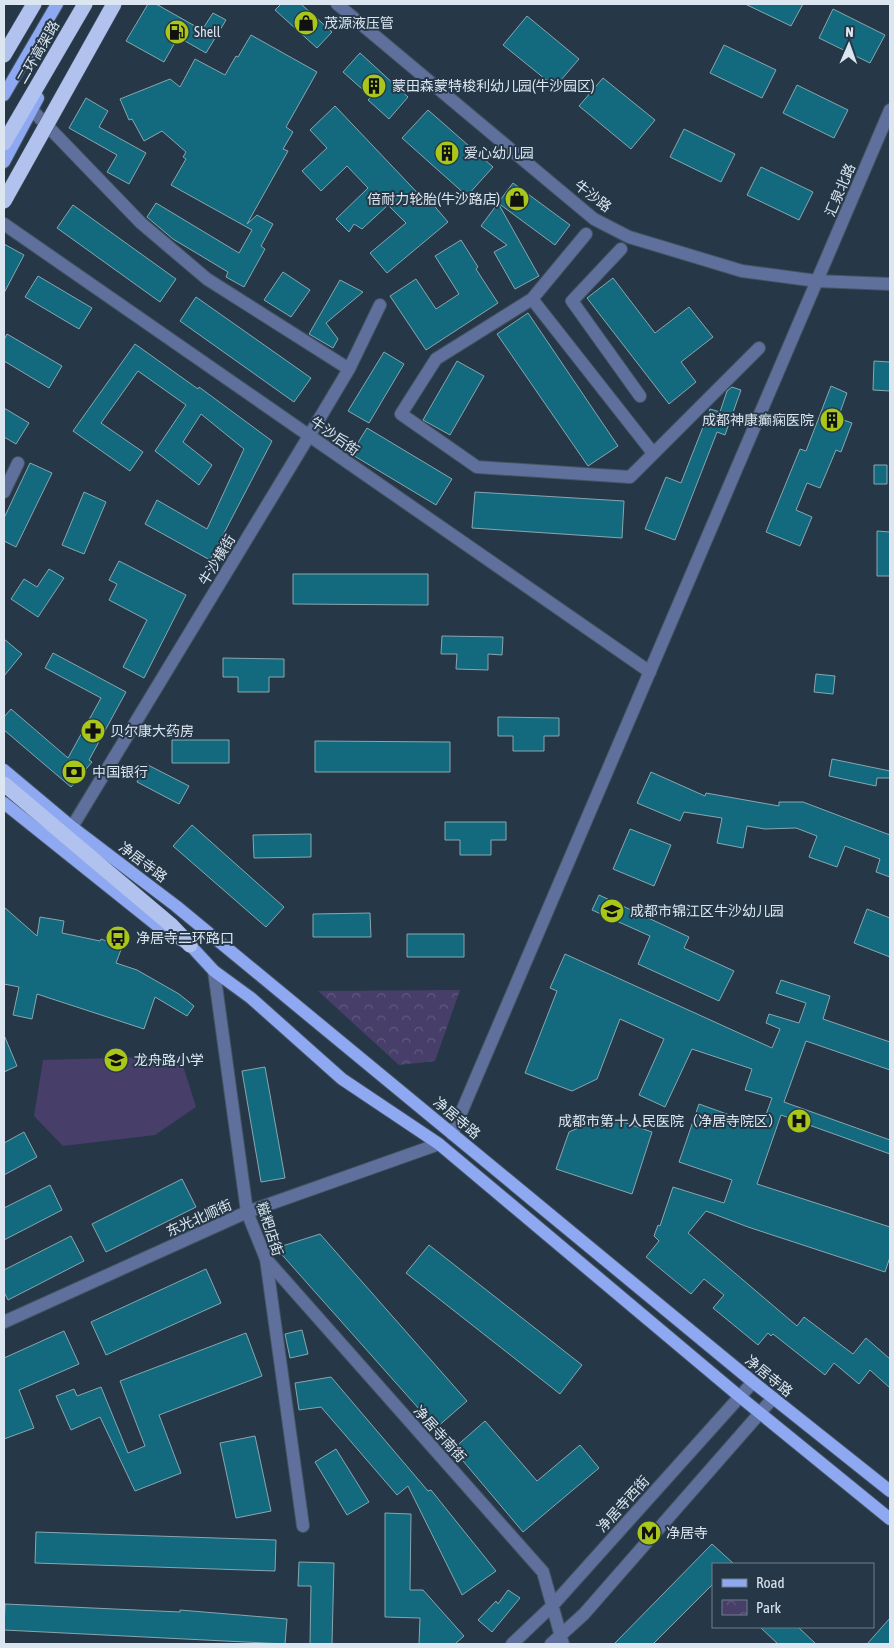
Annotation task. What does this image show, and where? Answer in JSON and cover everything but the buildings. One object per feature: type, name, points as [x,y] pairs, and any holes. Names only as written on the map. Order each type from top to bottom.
[{"type":"highway","name":"二环高架路","points":[[4,55],[34,4]]},
{"type":"highway","name":"二环高架路","points":[[4,143],[87,4]]},
{"type":"highway","points":[[4,201],[114,4]]},
{"type":"highway","points":[[4,784],[171,925],[190,945]]},
{"type":"main road","points":[[4,94],[57,4]]},
{"type":"main road","points":[[4,162],[87,4]]},
{"type":"main road","name":"净居寺路","points":[[4,770],[72,827],[176,906],[773,1398],[890,1491]]},
{"type":"main road","points":[[4,803],[158,927],[190,945],[214,971],[251,998],[342,1079],[439,1144],[739,1396],[890,1519]]},
{"type":"street","name":"牛沙路","points":[[337,4],[594,220],[629,237],[742,271],[817,281],[890,284]]},
{"type":"street","points":[[32,110],[141,223],[207,279],[349,369]]},
{"type":"street","name":"汇泉北路","points":[[452,1134],[890,110]]},
{"type":"street","name":"牛沙后街","points":[[4,224],[650,672]]},
{"type":"street","points":[[586,234],[532,299],[436,359],[400,414],[477,467],[630,477],[759,348]]},
{"type":"street","points":[[621,249],[572,301],[640,396]]},
{"type":"street","points":[[532,299],[653,453]]},
{"type":"street","name":"牛沙横街","points":[[72,827],[349,369],[380,305]]},
{"type":"street","points":[[4,492],[18,463]]},
{"type":"street","name":"糍粑店街","points":[[214,971],[247,1212],[266,1260],[303,1526]]},
{"type":"street","name":"东光北顺街","points":[[4,1322],[247,1212],[439,1144]]},
{"type":"street","name":"净居寺南街","points":[[266,1260],[543,1572],[552,1606],[558,1641]]},
{"type":"street","name":"净居寺西街","points":[[512,1644],[552,1606],[739,1396],[754,1382]]},
{"type":"street","points":[[558,1641],[584,1614],[773,1398]]},
{"type":"green space","points":[[460,990],[435,1061],[399,1065],[318,991]]},
{"type":"green space","points":[[180,1056],[196,1107],[155,1135],[63,1146],[34,1116],[43,1060]]},
{"type":"place","name":"茂源液压管","points":[[306,23]]},
{"type":"place","name":"Shell","points":[[177,32]]},
{"type":"place","name":"蒙田森蒙特梭利幼儿园(牛沙园区)","points":[[374,86]]},
{"type":"place","name":"爱心幼儿园","points":[[447,153]]},
{"type":"place","name":"倍耐力轮胎(牛沙路店)","points":[[517,199]]},
{"type":"place","name":"成都神康癫痫医院","points":[[832,420]]},
{"type":"place","name":"贝尔康大药房","points":[[93,731]]},
{"type":"place","name":"中国银行","points":[[74,772]]},
{"type":"place","name":"成都市锦江区牛沙幼儿园","points":[[612,911]]},
{"type":"place","name":"净居寺二环路口","points":[[118,938]]},
{"type":"place","name":"龙舟路小学","points":[[116,1060]]},
{"type":"place","name":"成都市第十人民医院（净居寺院区）","points":[[799,1121]]},
{"type":"place","name":"净居寺","points":[[649,1533]]}]
